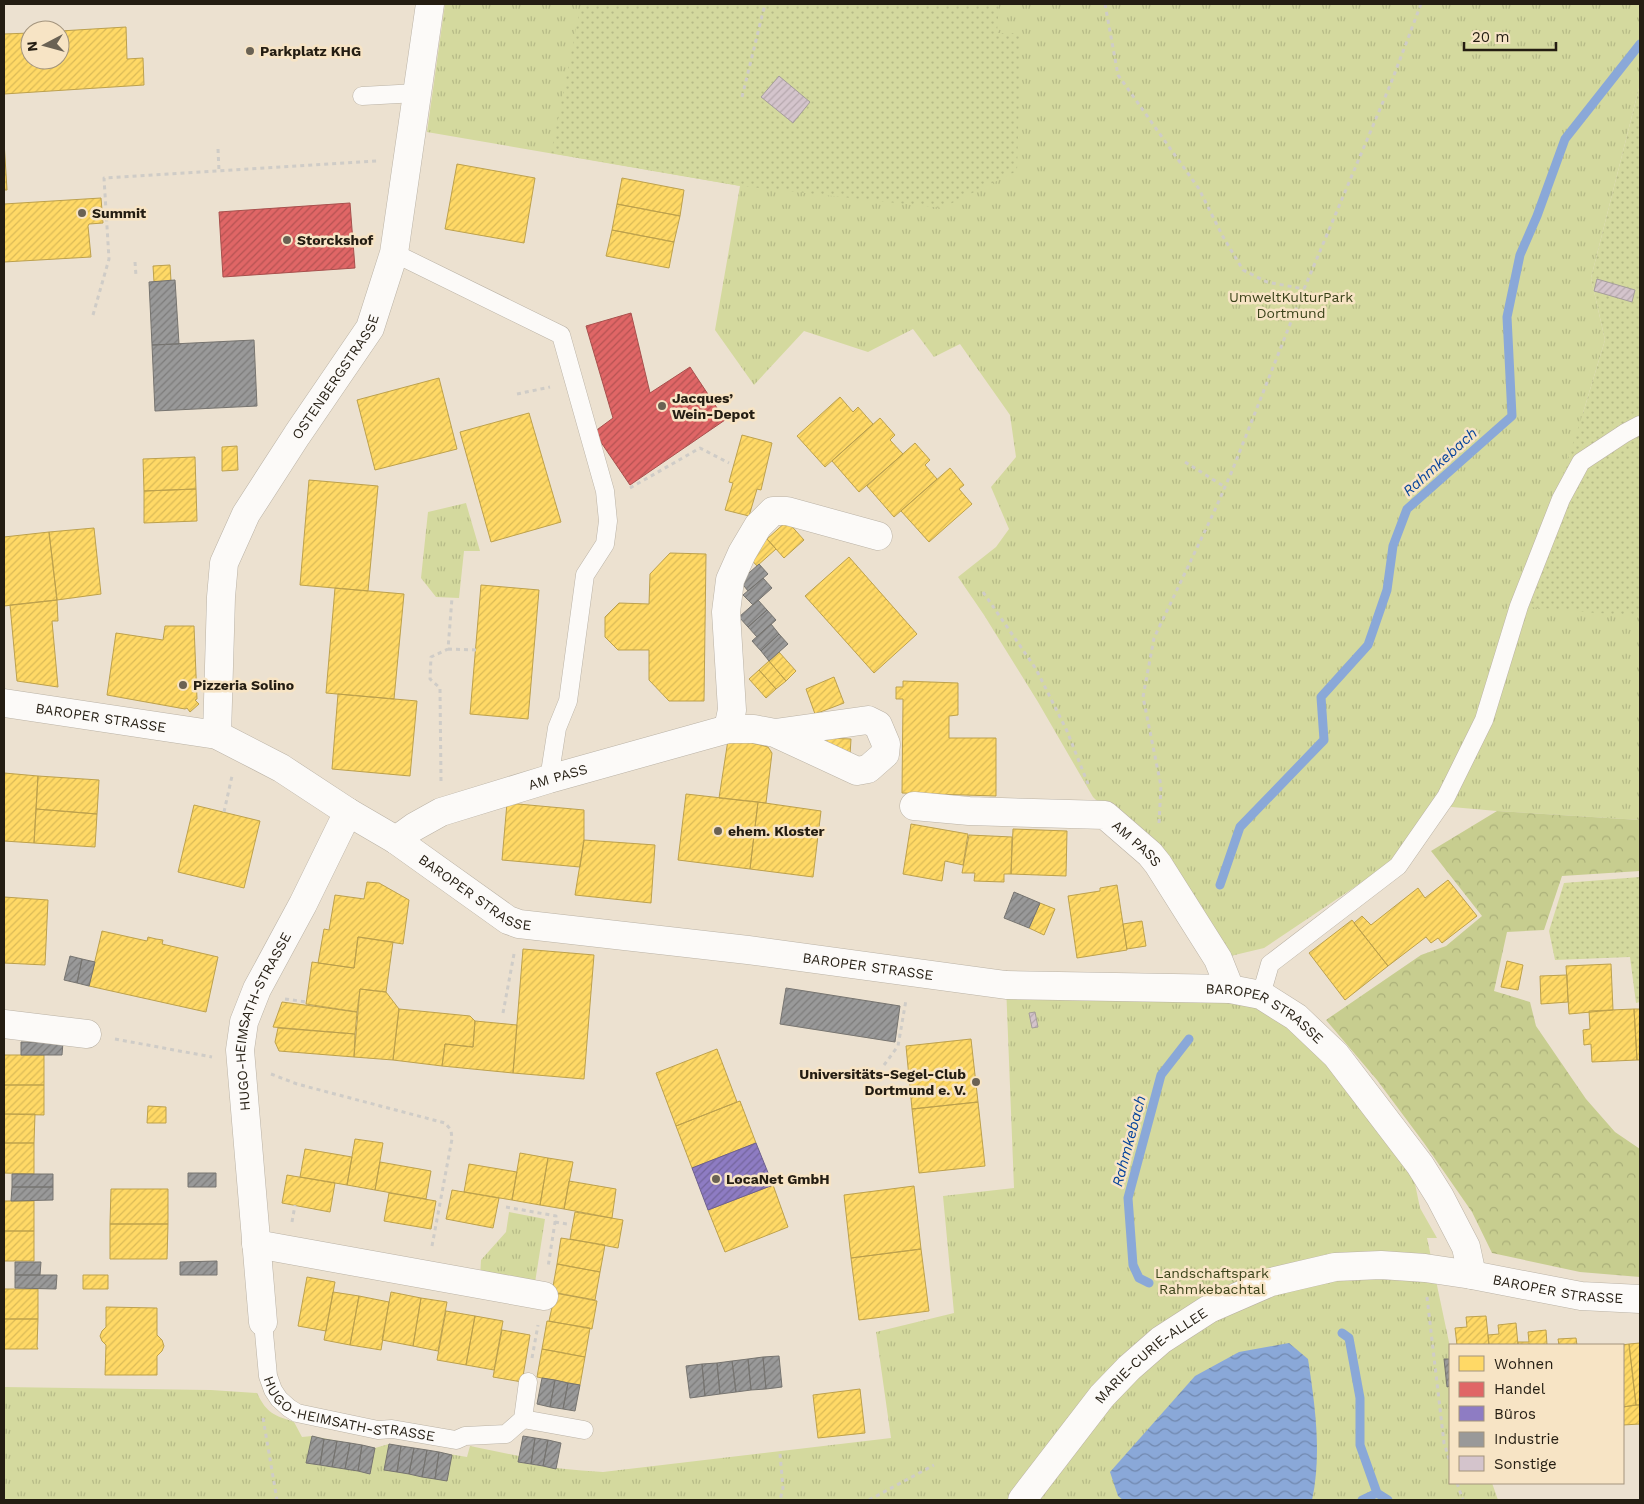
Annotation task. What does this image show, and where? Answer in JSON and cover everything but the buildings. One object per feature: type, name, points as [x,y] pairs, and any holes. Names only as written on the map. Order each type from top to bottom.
[{"type":"street","name":"OSTENBERGSTRASSE","points":[[228,741],[221,598],[224,563],[246,514],[370,328],[394,253],[430,4]]},
{"type":"street","points":[[728,729],[732,710],[726,612],[730,580],[742,553],[758,526],[773,511],[787,511],[878,536]]},
{"type":"street","name":"BAROPER STRASSE","points":[[4,703],[228,741],[281,768],[348,812],[396,840],[508,920],[519,924],[748,950],[1006,985],[1230,989],[1261,995],[1296,1017],[1336,1055],[1420,1165],[1440,1197],[1466,1247],[1472,1275],[1581,1296],[1640,1299]]},
{"type":"street","name":"AM PASS","points":[[396,840],[414,827],[441,812],[549,779],[728,729],[754,729],[775,733]]},
{"type":"street","name":"AM PASS","points":[[914,806],[969,812],[1106,815],[1150,854],[1218,959],[1230,989]]},
{"type":"street","name":"HUGO-HEIMSATH-STRASSE","points":[[263,1322],[240,1050],[244,1022],[257,989],[303,904],[348,812]]},
{"type":"street","points":[[4,1024],[87,1034]]},
{"type":"street","points":[[256,1244],[544,1296]]},
{"type":"street","name":"MARIE-CURIE-ALLEE","points":[[1022,1500],[1102,1396],[1129,1368],[1161,1340],[1209,1309],[1271,1282],[1335,1267],[1381,1265],[1425,1268],[1472,1275]]},
{"type":"lane","points":[[362,96],[417,92]]},
{"type":"lane","points":[[394,253],[561,335],[605,491],[608,520],[605,544],[585,575],[568,701],[557,728],[549,779]]},
{"type":"lane","points":[[1261,995],[1270,964],[1398,866],[1443,801],[1484,720],[1519,606],[1561,499],[1581,462],[1640,425]]},
{"type":"lane","name":"HUGO-HEIMSATH-STRASSE","points":[[263,1322],[268,1376],[273,1390],[284,1404],[297,1413],[378,1430],[392,1429],[456,1440],[465,1436],[506,1434],[523,1419]]},
{"type":"lane","points":[[528,1382],[523,1419],[584,1430]]},
{"type":"path","points":[[742,98],[764,4]]},
{"type":"path","points":[[1105,4],[1118,75],[1199,189],[1222,235],[1243,270],[1267,282],[1304,289]]},
{"type":"path","points":[[1150,854],[1156,841],[1159,824],[1161,786],[1143,697],[1154,638],[1225,487],[1421,4]]},
{"type":"path","points":[[218,149],[220,171]]},
{"type":"path","points":[[93,315],[109,259],[104,178],[408,159]]},
{"type":"path","points":[[135,262],[136,276]]},
{"type":"path","points":[[517,394],[574,381]]},
{"type":"path","points":[[624,491],[700,448],[729,463]]},
{"type":"path","points":[[1185,462],[1225,487]]},
{"type":"path","points":[[984,592],[1036,669],[1067,731],[1087,783],[1106,815]]},
{"type":"path","points":[[448,649],[452,598]]},
{"type":"path","points":[[441,812],[440,688],[430,679],[431,657],[448,649],[476,650]]},
{"type":"path","points":[[224,812],[228,741]]},
{"type":"path","points":[[503,1013],[519,924]]},
{"type":"path","points":[[884,1065],[898,1046],[904,1012]]},
{"type":"path","points":[[87,1034],[241,1062],[297,1084],[445,1123],[452,1130],[452,1139],[427,1274]]},
{"type":"path","points":[[293,1215],[295,1205]]},
{"type":"path","points":[[506,1207],[556,1216],[531,1364]]},
{"type":"path","points":[[554,1222],[567,1224]]},
{"type":"path","points":[[1425,1268],[1426,1292],[1444,1443],[1449,1459]]},
{"type":"path","points":[[780,1454],[783,1488],[780,1500]]},
{"type":"path","points":[[869,1500],[934,1465]]},
{"type":"path","points":[[1457,1484],[1463,1500]]},
{"type":"green space","name":"UmweltKulturPark Dortmund","points":[[445,4],[1640,4],[1640,84],[1591,278],[1605,340],[1583,413],[1640,613],[1640,820],[1440,806],[1392,862],[1264,948],[1218,959],[1150,854],[1093,797],[1038,702],[958,577],[996,547],[1009,529],[991,487],[1016,457],[1010,415],[960,344],[934,357],[913,329],[868,352],[804,331],[754,385],[715,330],[740,186],[427,132]]},
{"type":"green space","points":[[581,4],[999,4],[997,33],[1021,33],[1017,171],[942,208],[741,186],[551,153]]},
{"type":"green space","points":[[1640,84],[1640,615],[1519,606],[1583,413],[1605,340],[1591,278]]},
{"type":"green space","points":[[466,503],[480,551],[464,551],[459,598],[436,597],[421,578],[428,512]]},
{"type":"green space","points":[[1497,811],[1640,820],[1640,871],[1562,876],[1544,930],[1507,932],[1494,991],[1530,1002],[1536,1026],[1586,1099],[1615,1132],[1640,1149],[1640,1277],[1580,1272],[1492,1253],[1472,1212],[1424,1143],[1377,1080],[1326,1020],[1421,955],[1446,946],[1482,916],[1431,851]]},
{"type":"green space","points":[[1640,877],[1640,1002],[1636,1003],[1630,957],[1555,960],[1549,931],[1564,883]]},
{"type":"green space","name":"Landschaftspark Rahmkebachtal","points":[[1006,985],[1261,995],[1351,1087],[1414,1179],[1420,1208],[1437,1238],[1427,1238],[1449,1344],[1449,1484],[1492,1484],[1498,1500],[4,1500],[4,1387],[211,1390],[257,1393],[268,1410],[294,1422],[302,1437],[312,1436],[375,1448],[389,1444],[467,1457],[470,1446],[519,1456],[519,1462],[529,1464],[603,1472],[891,1438],[876,1332],[954,1313],[943,1196],[1014,1188]]},
{"type":"green space","points":[[509,1212],[545,1219],[534,1289],[480,1279],[481,1260],[506,1232]]},
{"type":"water","points":[[1289,1343],[1308,1359],[1311,1376],[1317,1447],[1317,1465],[1312,1500],[1123,1500],[1118,1496],[1110,1472],[1195,1376],[1239,1352]]},
{"type":"waterway","name":"Rahmkebach","points":[[1220,885],[1240,827],[1324,740],[1321,697],[1368,645],[1387,590],[1393,546],[1407,509],[1512,416],[1507,317],[1520,255],[1537,216],[1565,139],[1640,44]]},
{"type":"waterway","name":"Rahmkebach","points":[[1149,1283],[1139,1278],[1133,1265],[1128,1198],[1161,1075],[1189,1039]]},
{"type":"waterway","name":"Rahmkebach","points":[[1342,1333],[1349,1338],[1360,1398],[1360,1445],[1377,1493],[1362,1500]]},
{"type":"waterway","name":"Rahmkebach","points":[[1377,1493],[1388,1500]]},
{"type":"place","name":"Parkplatz KHG","points":[[250,51]]},
{"type":"place","name":"Summit","points":[[82,213]]},
{"type":"place","name":"Storckshof","points":[[287,240]]},
{"type":"place","name":"Jacques’ Wein-Depot","points":[[662,406]]},
{"type":"place","name":"Pizzeria Solino","points":[[183,685]]},
{"type":"place","name":"ehem. Kloster","points":[[718,831]]},
{"type":"place","name":"Universitäts-Segel-Club Dortmund e. V.","points":[[976,1082]]},
{"type":"place","name":"LocaNet GmbH","points":[[716,1179]]}]
